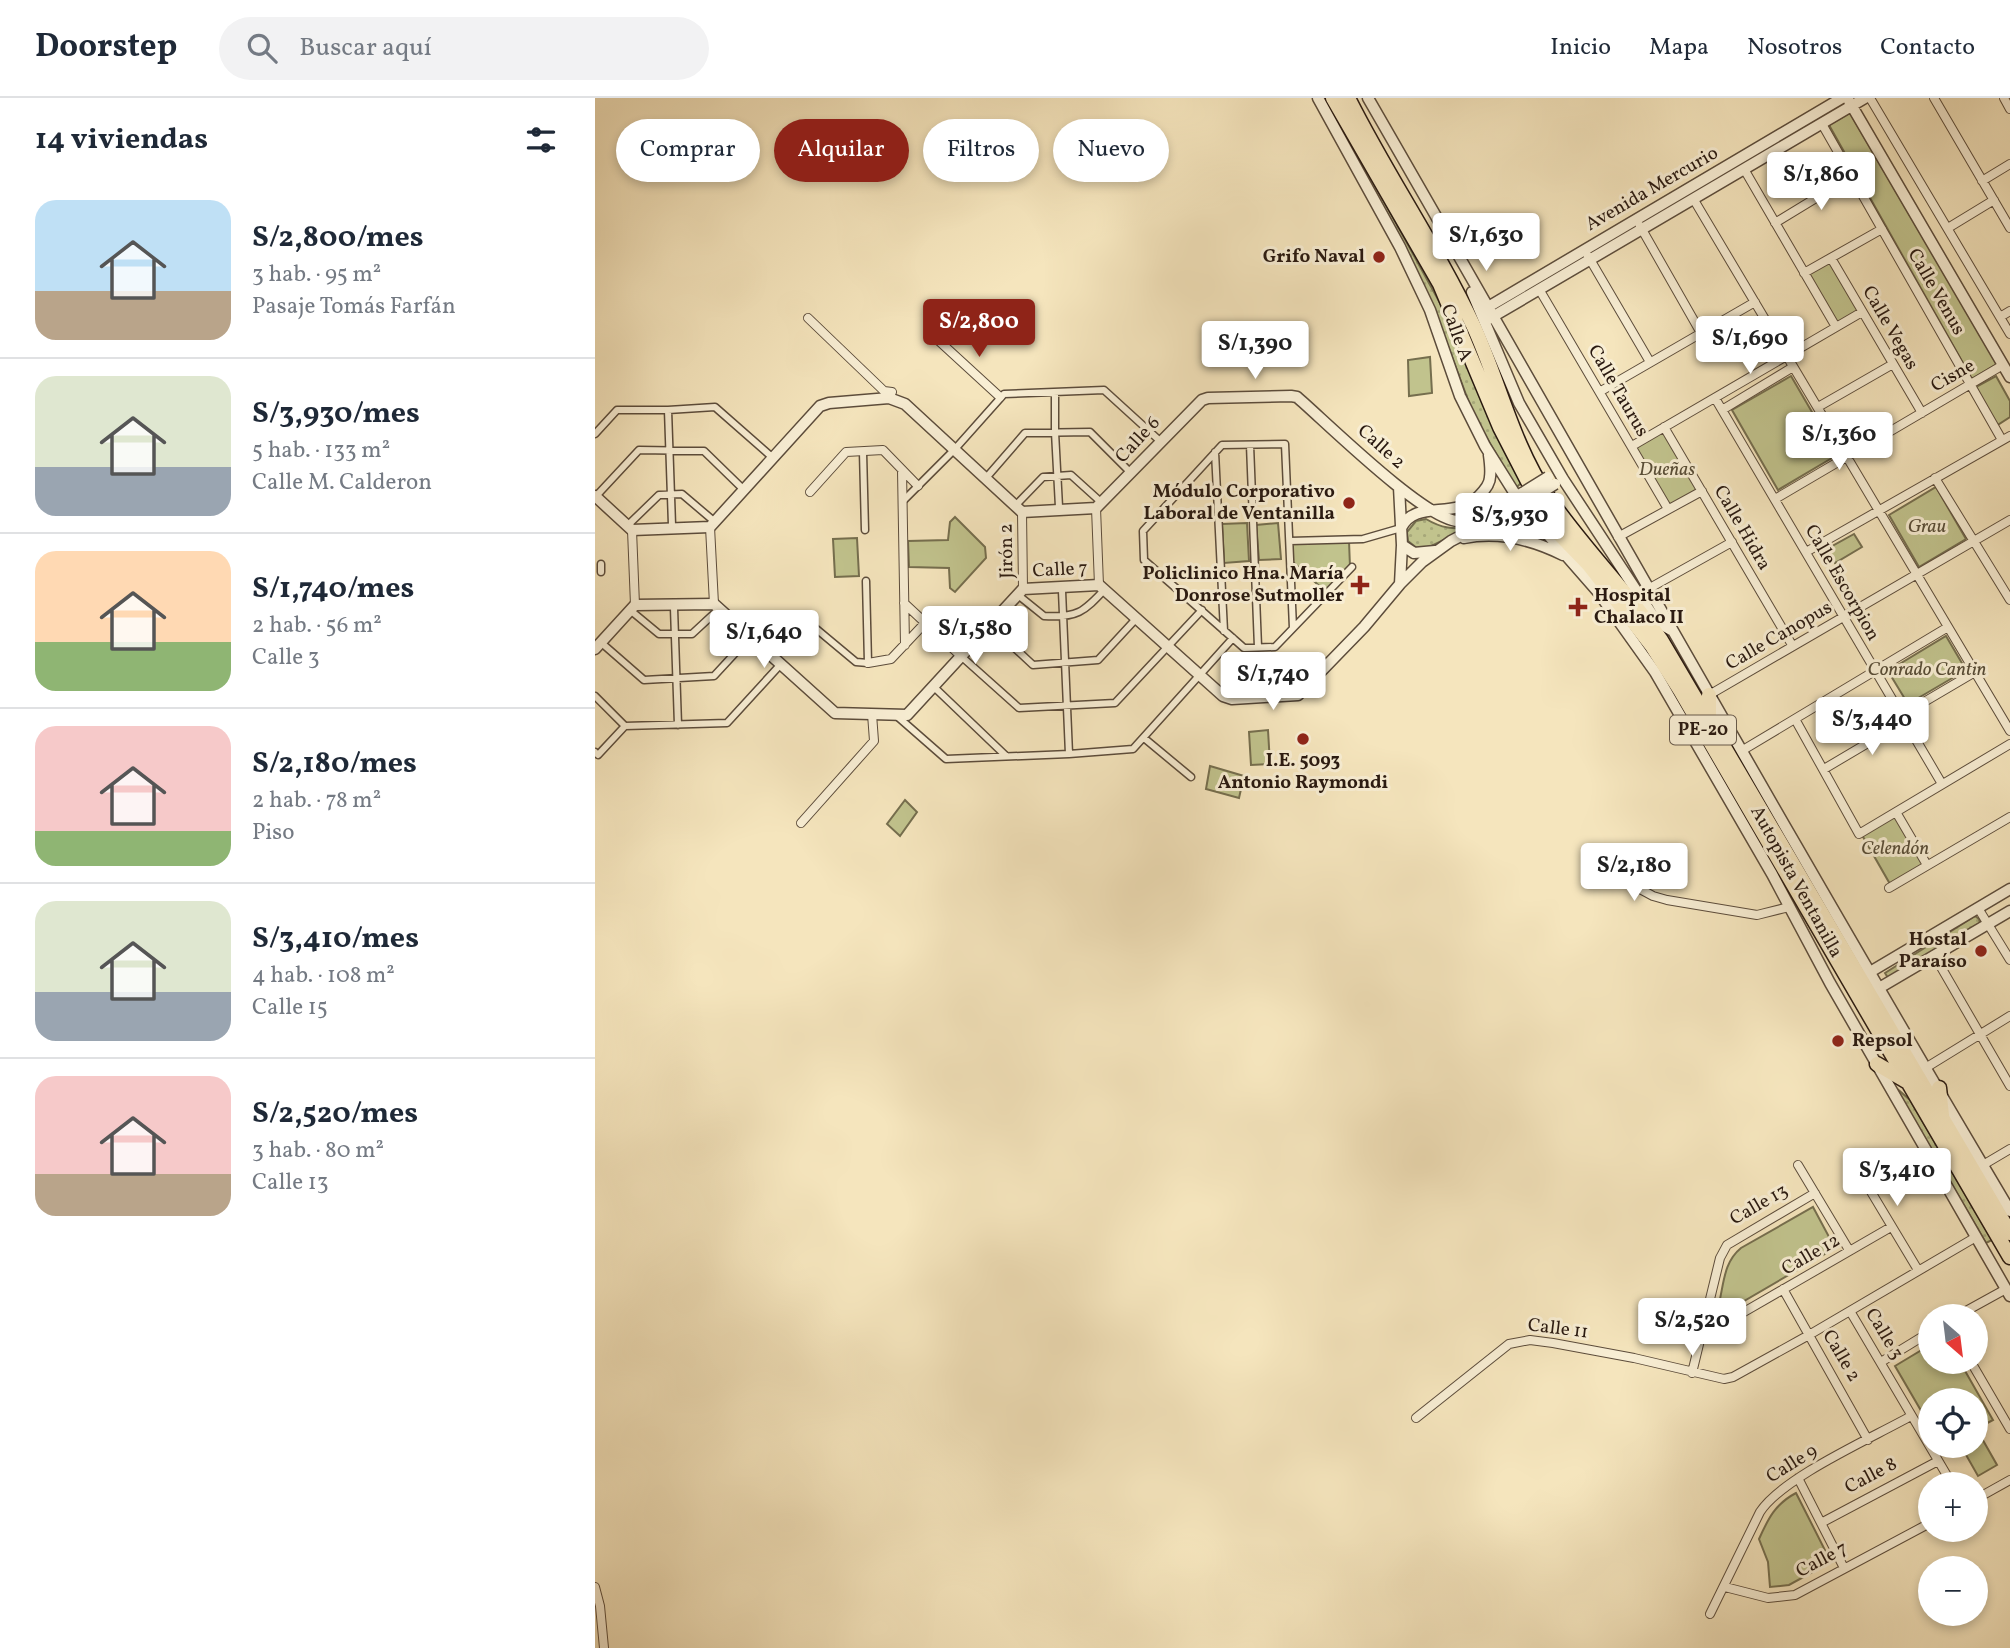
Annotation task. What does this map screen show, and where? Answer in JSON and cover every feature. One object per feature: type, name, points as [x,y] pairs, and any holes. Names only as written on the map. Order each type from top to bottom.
[{"type":"highway","name":"PE-20","points":[[1333,98],[1440,284],[1500,427],[1539,488]]},
{"type":"highway","name":"PE-20","points":[[1348,98],[1444,267],[1474,328],[1539,488]]},
{"type":"highway","name":"Autopista Ventanilla","points":[[1539,488],[1646,620],[1709,720],[1869,994]]},
{"type":"highway","name":"Autopista Ventanilla","points":[[1539,488],[1560,535],[1589,565],[1652,646],[1860,978]]},
{"type":"highway","points":[[1709,695],[1709,720]]},
{"type":"highway","name":"PE-20","points":[[1869,994],[1907,1081],[2010,1257]]},
{"type":"highway","name":"PE-20","points":[[1869,994],[2010,1233]]},
{"type":"highway","points":[[1877,1064],[1907,1081]]},
{"type":"highway","points":[[1939,1088],[1942,1120]]},
{"type":"street","name":"Calle A","points":[[1318,98],[1400,247],[1430,310],[1460,396],[1489,452],[1539,488]]},
{"type":"street","points":[[1368,98],[1451,243],[1486,315]]},
{"type":"street","points":[[1868,98],[2010,334]]},
{"type":"street","name":"Avenida Mercurio","points":[[1639,225],[1713,173],[1847,101],[1868,98]]},
{"type":"street","points":[[1934,98],[2010,227]]},
{"type":"street","points":[[2004,98],[2010,109]]},
{"type":"street","points":[[1847,101],[2010,377]]},
{"type":"street","name":"Avenida Mercurio","points":[[1486,315],[1586,254],[1639,225],[1694,200],[1822,124],[1847,101]]},
{"type":"street","name":"Calle Venus","points":[[1822,124],[1971,384],[2006,438]]},
{"type":"street","points":[[1982,181],[2010,164]]},
{"type":"street","points":[[1744,170],[1836,327]]},
{"type":"street","points":[[1713,173],[1719,184]]},
{"type":"street","points":[[1775,223],[1852,176]]},
{"type":"street","points":[[1694,200],[2010,731]]},
{"type":"street","points":[[1948,228],[1994,200]]},
{"type":"street","points":[[1639,225],[1701,333]]},
{"type":"street","points":[[1804,273],[1882,229]]},
{"type":"street","points":[[1586,254],[1650,362]]},
{"type":"street","name":"Avenida Mercurio","points":[[1486,315],[1539,289],[1586,254]]},
{"type":"street","name":"Calle Vegas","points":[[1831,258],[1922,413]]},
{"type":"street","name":"Calle Taurus","points":[[1539,289],[1668,509]]},
{"type":"street","points":[[1601,391],[1755,302]]},
{"type":"street","points":[[2000,317],[2010,311]]},
{"type":"street","points":[[1632,446],[1862,312]]},
{"type":"street","name":"Autopista Ventanilla","points":[[1486,315],[1519,403],[1539,488],[1570,559],[1614,613],[1655,672],[2008,1292]]},
{"type":"street","name":"Autopista Ventanilla","points":[[1486,315],[1743,750],[1869,994],[1927,1067],[2010,1211]]},
{"type":"street","points":[[808,318],[884,391],[905,404],[1019,509],[1099,506]]},
{"type":"street","points":[[939,341],[1002,396],[1104,390],[1160,441]]},
{"type":"street","points":[[1818,407],[1893,364]]},
{"type":"street","name":"Cisne","points":[[1775,499],[2003,365]]},
{"type":"street","points":[[1722,410],[1793,367]]},
{"type":"street","points":[[1055,393],[1059,507]]},
{"type":"street","points":[[633,608],[659,634],[692,634],[716,606],[713,524],[820,407],[828,403],[890,395]]},
{"type":"street","points":[[902,501],[955,449],[1002,396]]},
{"type":"street","name":"Calle 2","points":[[1208,398],[1297,397],[1399,487],[1443,518],[1467,520],[1539,488]]},
{"type":"street","name":"Calle 6","points":[[1099,506],[1197,404],[1208,398]]},
{"type":"street","name":"Calle Escorpion","points":[[1715,398],[1943,784]]},
{"type":"street","points":[[595,434],[617,410],[715,407],[773,458]]},
{"type":"street","points":[[668,410],[671,525]]},
{"type":"street","name":"Calle Hidra","points":[[1664,427],[1792,645]]},
{"type":"street","points":[[986,478],[1024,434],[1055,432],[1090,432],[1131,473]]},
{"type":"street","points":[[1806,552],[2006,438]]},
{"type":"street","points":[[1293,628],[1285,444],[1225,444],[1142,534],[1145,560],[1243,648],[1276,646],[1352,567]]},
{"type":"street","points":[[1250,445],[1258,647]]},
{"type":"street","points":[[743,489],[704,451],[639,450],[597,495],[630,528],[633,608],[600,647],[644,680],[714,676],[751,637]]},
{"type":"street","points":[[810,492],[846,452],[883,450],[918,486]]},
{"type":"street","points":[[863,452],[865,530]]},
{"type":"street","points":[[1216,452],[1224,631]]},
{"type":"street","points":[[1290,541],[1363,539],[1401,528],[1406,519],[1415,513],[1463,507],[1483,492],[1490,477],[1489,452]]},
{"type":"street","points":[[902,470],[905,645]]},
{"type":"street","points":[[633,608],[716,606],[835,713],[902,715],[934,687],[1020,592],[1042,616],[1063,616],[1086,609],[1102,587],[1099,506],[1073,476],[1041,478],[1019,509]]},
{"type":"street","points":[[1935,478],[1973,541],[2007,589],[2010,600]]},
{"type":"street","points":[[1399,487],[1402,545],[1400,584]]},
{"type":"street","points":[[1102,587],[1223,696],[1232,699],[1302,693],[1364,628],[1400,584],[1436,551],[1539,488]]},
{"type":"street","name":"Autopista Ventanilla","points":[[1539,488],[1657,622],[1671,630]]},
{"type":"street","points":[[1618,537],[1702,491]]},
{"type":"street","points":[[630,528],[659,495],[671,494],[682,494],[713,524]]},
{"type":"street","name":"Jirón 2","points":[[1019,509],[1020,592]]},
{"type":"street","name":"Calle Canopus","points":[[1709,695],[2010,520]]},
{"type":"street","points":[[630,528],[713,524]]},
{"type":"street","points":[[1451,541],[1475,536],[1516,538],[1539,543],[1570,559]]},
{"type":"street","points":[[1648,589],[1731,542]]},
{"type":"street","points":[[1402,545],[1418,554],[1436,551]]},
{"type":"street","points":[[601,564],[601,572]]},
{"type":"street","points":[[866,581],[868,663]]},
{"type":"street","name":"Calle 7","points":[[1020,592],[1102,587]]},
{"type":"street","points":[[1062,591],[1069,754]]},
{"type":"street","points":[[904,603],[1018,708],[1116,703],[1202,610]]},
{"type":"street","points":[[674,608],[678,725]]},
{"type":"street","points":[[990,625],[1034,665],[1065,664],[1098,660],[1133,621],[1134,615]]},
{"type":"street","points":[[814,627],[856,662],[868,663],[891,660],[925,623]]},
{"type":"street","points":[[1743,750],[1948,627]]},
{"type":"street","points":[[902,715],[944,758],[1133,749],[1233,638]]},
{"type":"street","points":[[595,752],[598,755],[625,726],[727,723],[781,664]]},
{"type":"street","points":[[1823,769],[1975,672]]},
{"type":"street","points":[[934,687],[1005,755]]},
{"type":"street","points":[[595,696],[625,726]]},
{"type":"street","points":[[801,823],[873,743],[872,714]]},
{"type":"street","points":[[1795,719],[1859,834],[2010,744]]},
{"type":"street","points":[[1144,738],[1191,777]]},
{"type":"street","points":[[1896,811],[1927,865]]},
{"type":"street","points":[[1889,887],[2010,817]]},
{"type":"street","points":[[1614,875],[1653,896],[1667,900],[1758,915],[1789,907]]},
{"type":"street","points":[[1860,978],[2010,889]]},
{"type":"street","points":[[1978,908],[2010,960]]},
{"type":"street","points":[[1869,994],[2010,911]]},
{"type":"street","points":[[1934,955],[2010,1086]]},
{"type":"street","points":[[1927,1067],[2010,1016]]},
{"type":"street","points":[[1983,1165],[2010,1149]]},
{"type":"street","points":[[1852,1160],[1918,1270]]},
{"type":"street","points":[[1798,1165],[1849,1250]]},
{"type":"street","name":"Calle 13","points":[[1692,1373],[1720,1258],[1727,1245],[1815,1193]]},
{"type":"street","name":"Calle 12","points":[[1706,1314],[1737,1316],[1892,1227]]},
{"type":"street","name":"Calle 11","points":[[1416,1418],[1509,1343],[1518,1340],[1542,1341],[1607,1353],[1715,1378],[1733,1377],[1976,1237]]},
{"type":"street","name":"Calle 2","points":[[1783,1289],[1868,1440]]},
{"type":"street","points":[[1982,1304],[2008,1292]]},
{"type":"street","name":"Calle 3","points":[[1850,1311],[1945,1472]]},
{"type":"street","points":[[1881,1362],[1918,1339]]},
{"type":"street","points":[[1978,1374],[2010,1429]]},
{"type":"street","name":"Calle 9","points":[[1710,1615],[1765,1504],[1771,1497],[1798,1478],[1912,1416]]},
{"type":"street","name":"Calle 8","points":[[1821,1522],[1938,1461]]},
{"type":"street","points":[[1798,1478],[1845,1568]]},
{"type":"street","points":[[1988,1492],[2010,1480]]},
{"type":"street","name":"Calle 7","points":[[1725,1587],[1769,1598],[1795,1595],[1918,1529]]},
{"type":"street","points":[[595,1587],[600,1606],[604,1648]]},
{"type":"green space","points":[[1322,98],[1327,98],[1440,303],[1521,483],[1516,488],[1474,416],[1433,306]]},
{"type":"green space","points":[[1850,113],[1997,364],[1972,379],[1829,125]]},
{"type":"green space","points":[[1831,260],[1860,312],[1836,325],[1807,273]]},
{"type":"green space","points":[[1430,357],[1432,393],[1409,396],[1408,360]]},
{"type":"green space","points":[[1791,376],[1837,455],[1778,490],[1732,410]]},
{"type":"green space","points":[[1996,376],[2010,401],[2010,417],[1996,426],[1974,388]]},
{"type":"green space","name":"Dueñas","points":[[1666,429],[1701,489],[1667,508],[1632,446]]},
{"type":"green space","name":"Grau","points":[[1936,487],[1966,539],[1919,567],[1889,515]]},
{"type":"green space","points":[[1521,513],[1544,539],[1494,529],[1493,527]]},
{"type":"green space","points":[[955,517],[985,547],[986,558],[955,592],[950,588],[949,568],[909,567],[908,541],[948,540],[950,522]]},
{"type":"green space","points":[[1426,519],[1448,528],[1471,527],[1425,549],[1418,549],[1408,541],[1407,532],[1416,521]]},
{"type":"green space","points":[[1247,523],[1249,561],[1224,563],[1222,524]]},
{"type":"green space","points":[[1278,523],[1281,559],[1259,560],[1256,525]]},
{"type":"green space","points":[[1854,534],[1862,547],[1835,563],[1827,549]]},
{"type":"green space","points":[[857,538],[859,576],[835,577],[833,539]]},
{"type":"green space","points":[[1349,541],[1350,567],[1326,592],[1293,562],[1292,542]]},
{"type":"green space","name":"Conrado Cantin","points":[[1946,636],[1966,670],[1908,704],[1888,671]]},
{"type":"green space","points":[[1268,730],[1270,764],[1251,765],[1249,732]]},
{"type":"green space","points":[[1210,766],[1244,776],[1239,798],[1206,789]]},
{"type":"green space","points":[[905,800],[917,812],[900,836],[887,824]]},
{"type":"green space","name":"Celendón","points":[[1899,814],[1927,862],[1890,884],[1862,835]]},
{"type":"green space","points":[[1975,916],[1980,923],[1888,978],[1885,973]]},
{"type":"green space","points":[[1895,1087],[1910,1100],[1992,1240],[1986,1243]]},
{"type":"green space","points":[[1813,1207],[1835,1248],[1732,1308],[1725,1308],[1720,1299],[1728,1265],[1736,1253]]},
{"type":"green space","points":[[1918,1352],[1918,1374],[1967,1374],[1975,1388],[1918,1388],[1918,1405],[1895,1366]]},
{"type":"green space","points":[[1988,1449],[1997,1465],[1985,1472],[1976,1472],[1968,1458],[1988,1458]]},
{"type":"green space","points":[[1796,1493],[1831,1562],[1789,1585],[1770,1587],[1768,1562],[1759,1539],[1773,1513]]},
{"type":"place","name":"Grifo Naval","points":[[1379,257]]},
{"type":"place","name":"Módulo Corporativo Laboral de Ventanilla","points":[[1349,503]]},
{"type":"place","name":"Policlinico Hna. María Donrose Sutmoller","points":[[1360,585]]},
{"type":"place","name":"Hospital Chalaco II","points":[[1578,607]]},
{"type":"place","name":"I.E. 5093 Antonio Raymondi","points":[[1303,739]]},
{"type":"place","name":"Hostal Paraíso","points":[[1981,951]]},
{"type":"place","name":"Repsol","points":[[1838,1041]]}]
